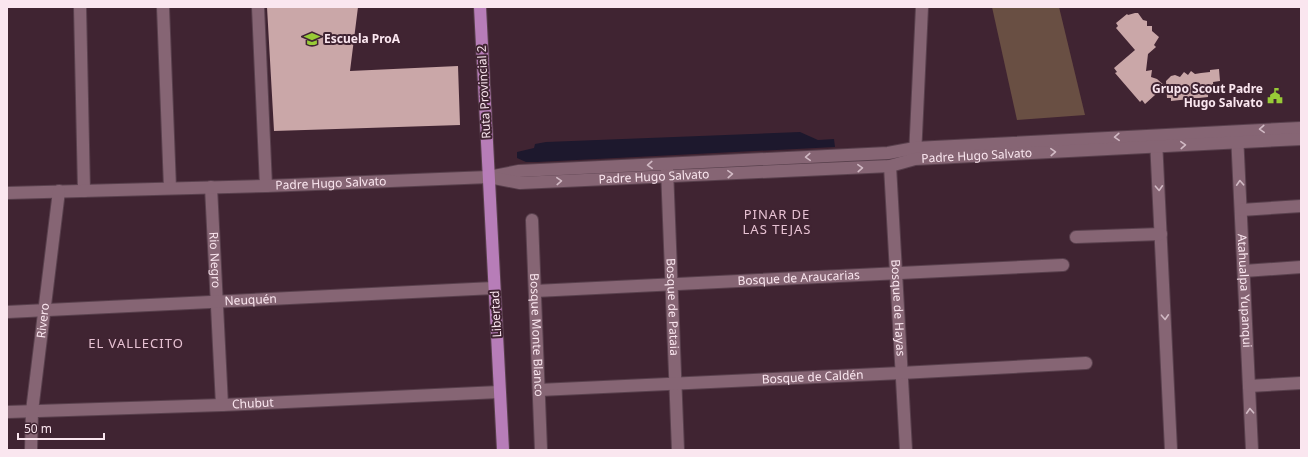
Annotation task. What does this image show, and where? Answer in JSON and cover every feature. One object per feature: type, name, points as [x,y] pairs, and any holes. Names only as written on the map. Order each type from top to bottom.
[{"type":"main road","name":"Ruta Provincial 2","points":[[480,7],[489,177]]},
{"type":"main road","name":"Libertad","points":[[489,177],[503,450]]},
{"type":"street","points":[[80,7],[84,191]]},
{"type":"street","points":[[163,7],[170,188]]},
{"type":"street","points":[[258,7],[266,186]]},
{"type":"street","points":[[915,154],[922,7]]},
{"type":"street","name":"Padre Hugo Salvato","points":[[7,193],[266,186],[489,177],[519,171],[888,153],[915,154],[1237,136],[1301,128]]},
{"type":"street","name":"Padre Hugo Salvato","points":[[1237,136],[1301,139]]},
{"type":"street","name":"Atahualpa Yupanqui","points":[[1237,136],[1252,450]]},
{"type":"street","points":[[1156,140],[1171,450]]},
{"type":"street","name":"Padre Hugo Salvato","points":[[489,177],[520,183],[890,166],[915,154]]},
{"type":"street","name":"Bosque de Pataia","points":[[667,164],[678,450]]},
{"type":"street","name":"Bosque de Hayas","points":[[890,166],[906,450]]},
{"type":"street","name":"Rio Negro","points":[[211,187],[222,405]]},
{"type":"street","name":"Rivero","points":[[31,450],[32,411],[59,191]]},
{"type":"street","points":[[1241,210],[1301,206]]},
{"type":"street","name":"Bosque Monte Blanco","points":[[532,220],[541,450]]},
{"type":"street","points":[[1076,237],[1161,234]]},
{"type":"street","name":"Bosque de Araucarias","points":[[535,291],[1063,265]]},
{"type":"street","points":[[1244,270],[1301,267]]},
{"type":"street","name":"Neuquén","points":[[7,312],[494,288]]},
{"type":"street","name":"Bosque de Caldén","points":[[539,390],[901,373],[1086,362]]},
{"type":"street","points":[[1249,386],[1301,383]]},
{"type":"street","name":"Chubut","points":[[7,412],[222,405],[499,392]]},
{"type":"shaded area","points":[[992,7],[1059,7],[1085,115],[1017,120]]},
{"type":"shaded area","points":[[800,132],[818,140],[834,139],[835,147],[537,162],[526,162],[517,158],[517,152],[534,148],[535,144],[546,142]]},
{"type":"building","name":"Escuela ProA","points":[[267,7],[358,7],[350,71],[458,66],[460,125],[274,131]]},
{"type":"building","points":[[1138,13],[1143,20],[1147,21],[1147,26],[1152,26],[1152,31],[1159,37],[1154,45],[1156,47],[1148,54],[1146,71],[1152,70],[1151,77],[1157,79],[1165,86],[1145,104],[1142,100],[1140,102],[1115,73],[1117,72],[1114,68],[1135,50],[1116,28],[1118,26],[1116,23],[1127,14]]},
{"type":"building","points":[[1219,69],[1220,81],[1213,82],[1214,93],[1208,94],[1208,97],[1171,101],[1171,98],[1167,98],[1166,81],[1171,76],[1175,75],[1180,77],[1184,72],[1188,75],[1191,71],[1195,74]]},
{"type":"place","name":"Escuela ProA","points":[[312,39]]},
{"type":"place","name":"Grupo Scout Padre Hugo Salvato","points":[[1275,96]]},
{"type":"district","name":"PINAR DE LAS TEJAS","points":[[777,222]]},
{"type":"district","name":"EL VALLECITO","points":[[136,343]]}]
